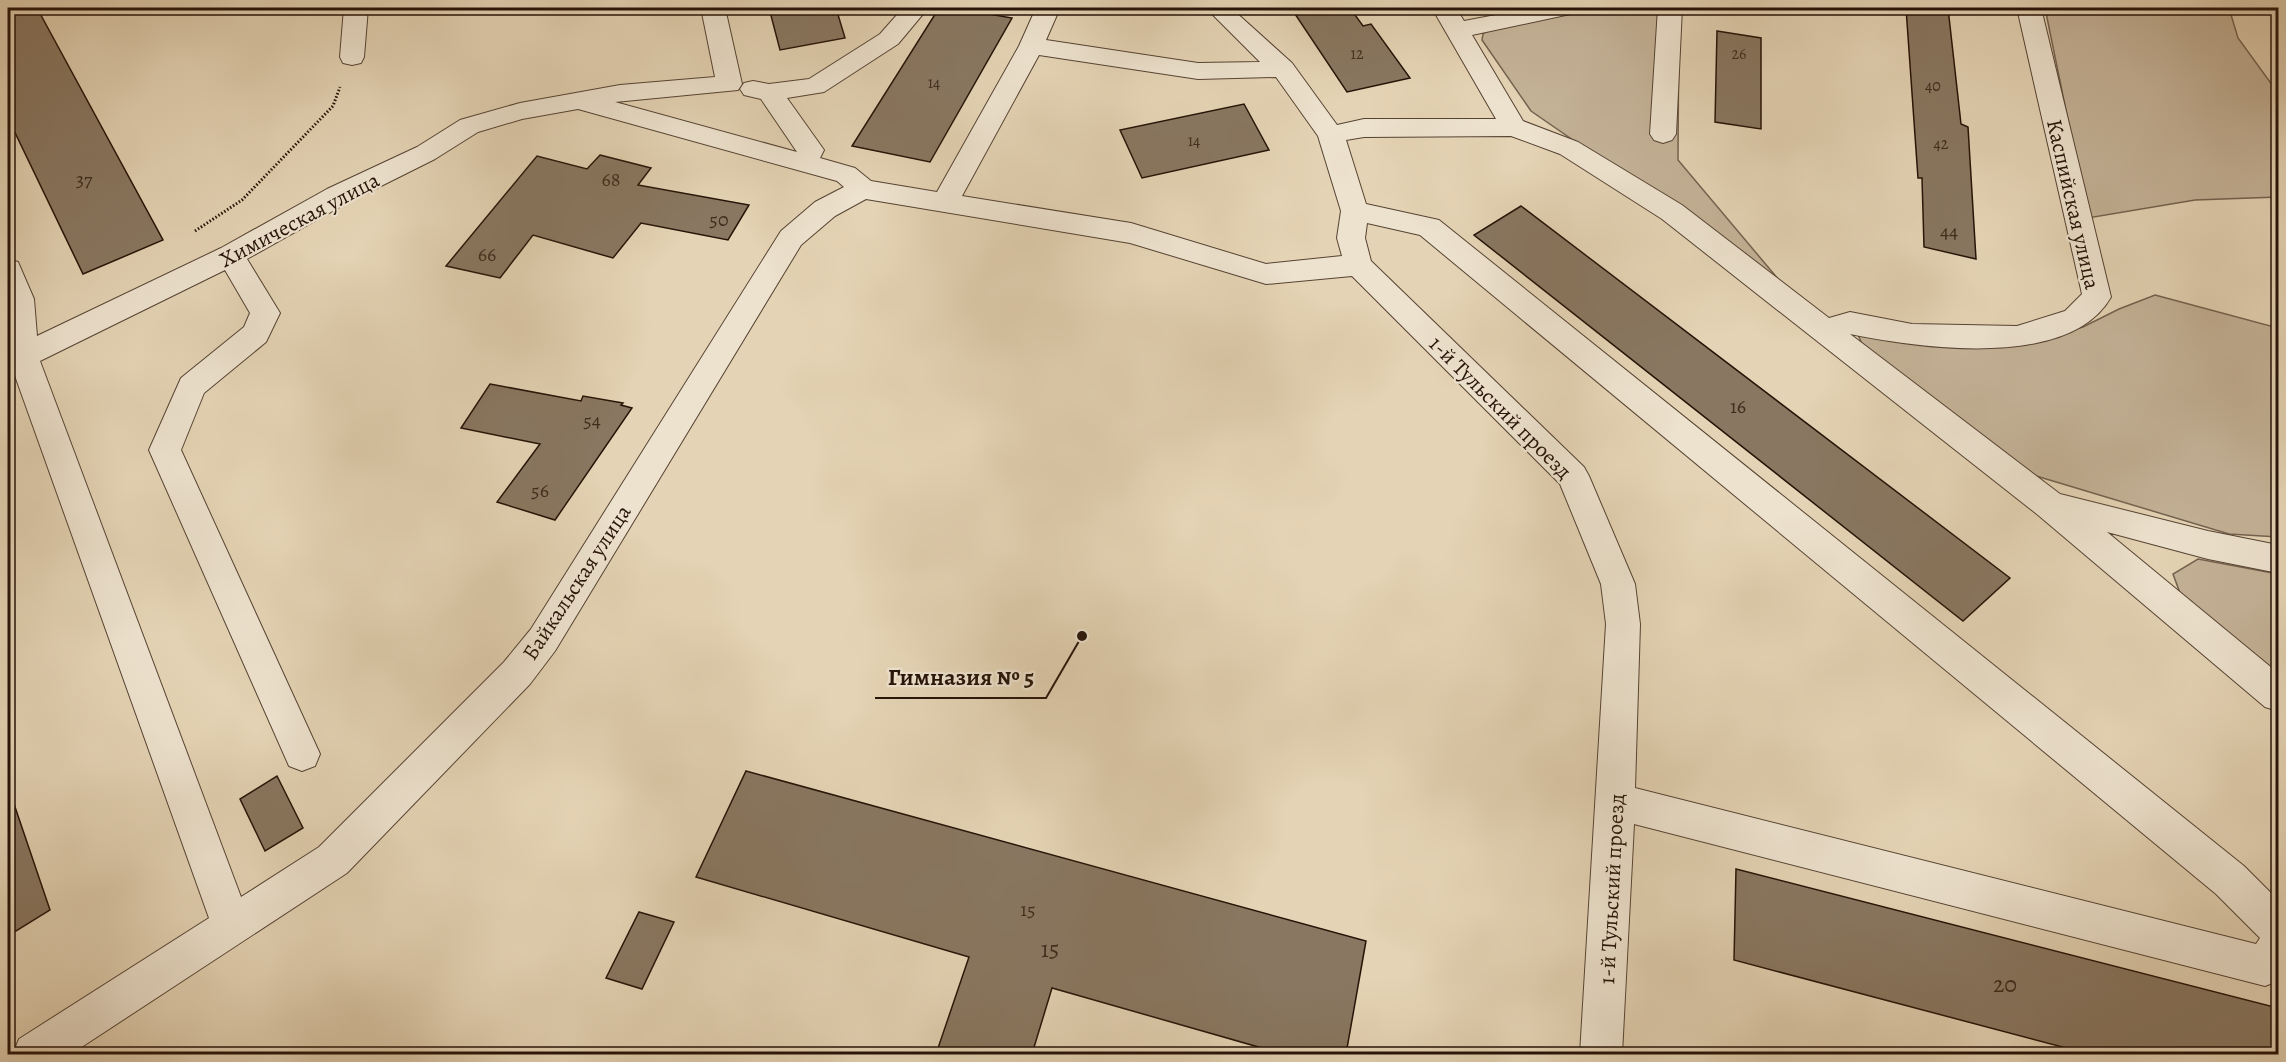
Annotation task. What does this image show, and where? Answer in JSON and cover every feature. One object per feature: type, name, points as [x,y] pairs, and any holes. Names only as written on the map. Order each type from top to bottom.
[{"type":"street","points":[[352,57],[356,8]]},
{"type":"street","points":[[713,8],[729,84]]},
{"type":"street","name":"Химическая улица","points":[[15,359],[231,255],[337,196],[426,153],[469,126],[520,111],[620,93],[729,84],[769,92],[815,86],[889,39],[916,8]]},
{"type":"street","points":[[945,202],[1031,46],[1048,8]]},
{"type":"street","points":[[580,101],[846,174],[863,189],[1131,233],[1266,274],[1358,265],[1351,238],[1355,211],[1332,135],[1284,69],[1218,8]]},
{"type":"street","points":[[1444,8],[1514,127]]},
{"type":"street","points":[[1457,30],[1567,8]]},
{"type":"street","points":[[1663,134],[1670,8]]},
{"type":"street","name":"Каспийская улица","points":[[1825,330],[1850,323],[1912,334],[2017,337],[2075,319],[2097,297],[2030,8]]},
{"type":"street","points":[[1031,46],[1198,71],[1284,69]]},
{"type":"street","points":[[769,92],[811,150],[804,164]]},
{"type":"street","points":[[1332,135],[1365,128],[1514,127],[1569,148],[1672,212],[1825,330],[2050,505],[2278,695]]},
{"type":"street","name":"Байкальская улица","points":[[34,1054],[333,860],[517,673],[543,640],[791,238],[825,209],[863,189]]},
{"type":"street","points":[[1355,211],[1429,227],[2230,880],[2278,927]]},
{"type":"street","points":[[231,255],[265,313],[256,334],[192,386],[165,450],[302,754]]},
{"type":"street","name":"1-й Тульский проезд","points":[[1358,265],[1573,476],[1618,584],[1623,624],[1616,801],[1601,1054]]},
{"type":"street","points":[[8,269],[20,299],[15,359],[232,927]]},
{"type":"street","points":[[2050,505],[2208,545],[2278,560]]},
{"type":"street","points":[[1616,801],[2265,966],[2278,947]]},
{"type":"path","points":[[180,280],[169,248],[242,200],[333,106],[352,57]]},
{"type":"shaded area","points":[[1596,8],[1679,8],[1678,160],[1784,286],[1531,111],[1482,40],[1483,34],[1490,29]]},
{"type":"shaded area","points":[[2045,8],[2229,8],[2238,38],[2278,93],[2278,197],[2195,200],[2088,218]]},
{"type":"shaded area","points":[[2155,295],[2278,328],[2278,537],[2229,534],[2033,475],[1865,351],[1856,330],[2021,343],[2083,327],[2119,309]]},
{"type":"shaded area","points":[[2198,559],[2278,574],[2278,678],[2184,604],[2173,574]]},
{"type":"building","points":[[8,8],[37,8],[163,240],[83,274],[8,118]]},
{"type":"building","points":[[769,8],[836,8],[845,38],[780,50]]},
{"type":"building","points":[[939,8],[955,8],[1012,18],[930,162],[852,146]]},
{"type":"building","points":[[1291,8],[1350,8],[1363,26],[1371,24],[1410,78],[1347,92]]},
{"type":"building","points":[[1906,8],[1948,8],[1961,124],[1968,127],[1976,259],[1924,247],[1922,178],[1918,178]]},
{"type":"building","points":[[1717,31],[1761,38],[1761,129],[1715,122]]},
{"type":"building","points":[[1244,104],[1269,150],[1142,178],[1120,130]]},
{"type":"building","points":[[600,155],[651,168],[638,185],[749,205],[728,240],[641,223],[613,258],[533,235],[500,278],[446,266],[537,156],[587,169]]},
{"type":"building","points":[[1521,206],[2010,578],[1963,621],[1474,235]]},
{"type":"building","points":[[490,384],[581,401],[583,396],[623,403],[621,405],[632,408],[555,520],[497,502],[540,444],[461,428]]},
{"type":"building","points":[[746,771],[1366,941],[1346,1054],[1283,1054],[1052,988],[1032,1054],[936,1054],[969,957],[696,877]]},
{"type":"building","points":[[277,776],[303,828],[265,851],[240,799]]},
{"type":"building","points":[[14,804],[50,910],[8,936],[8,805]]},
{"type":"building","points":[[1736,869],[2278,1008],[2278,1054],[2089,1054],[1734,960]]},
{"type":"building","points":[[639,912],[674,922],[642,989],[606,978]]},
{"type":"place","name":"Гимназия № 5","points":[[1082,636]]}]
